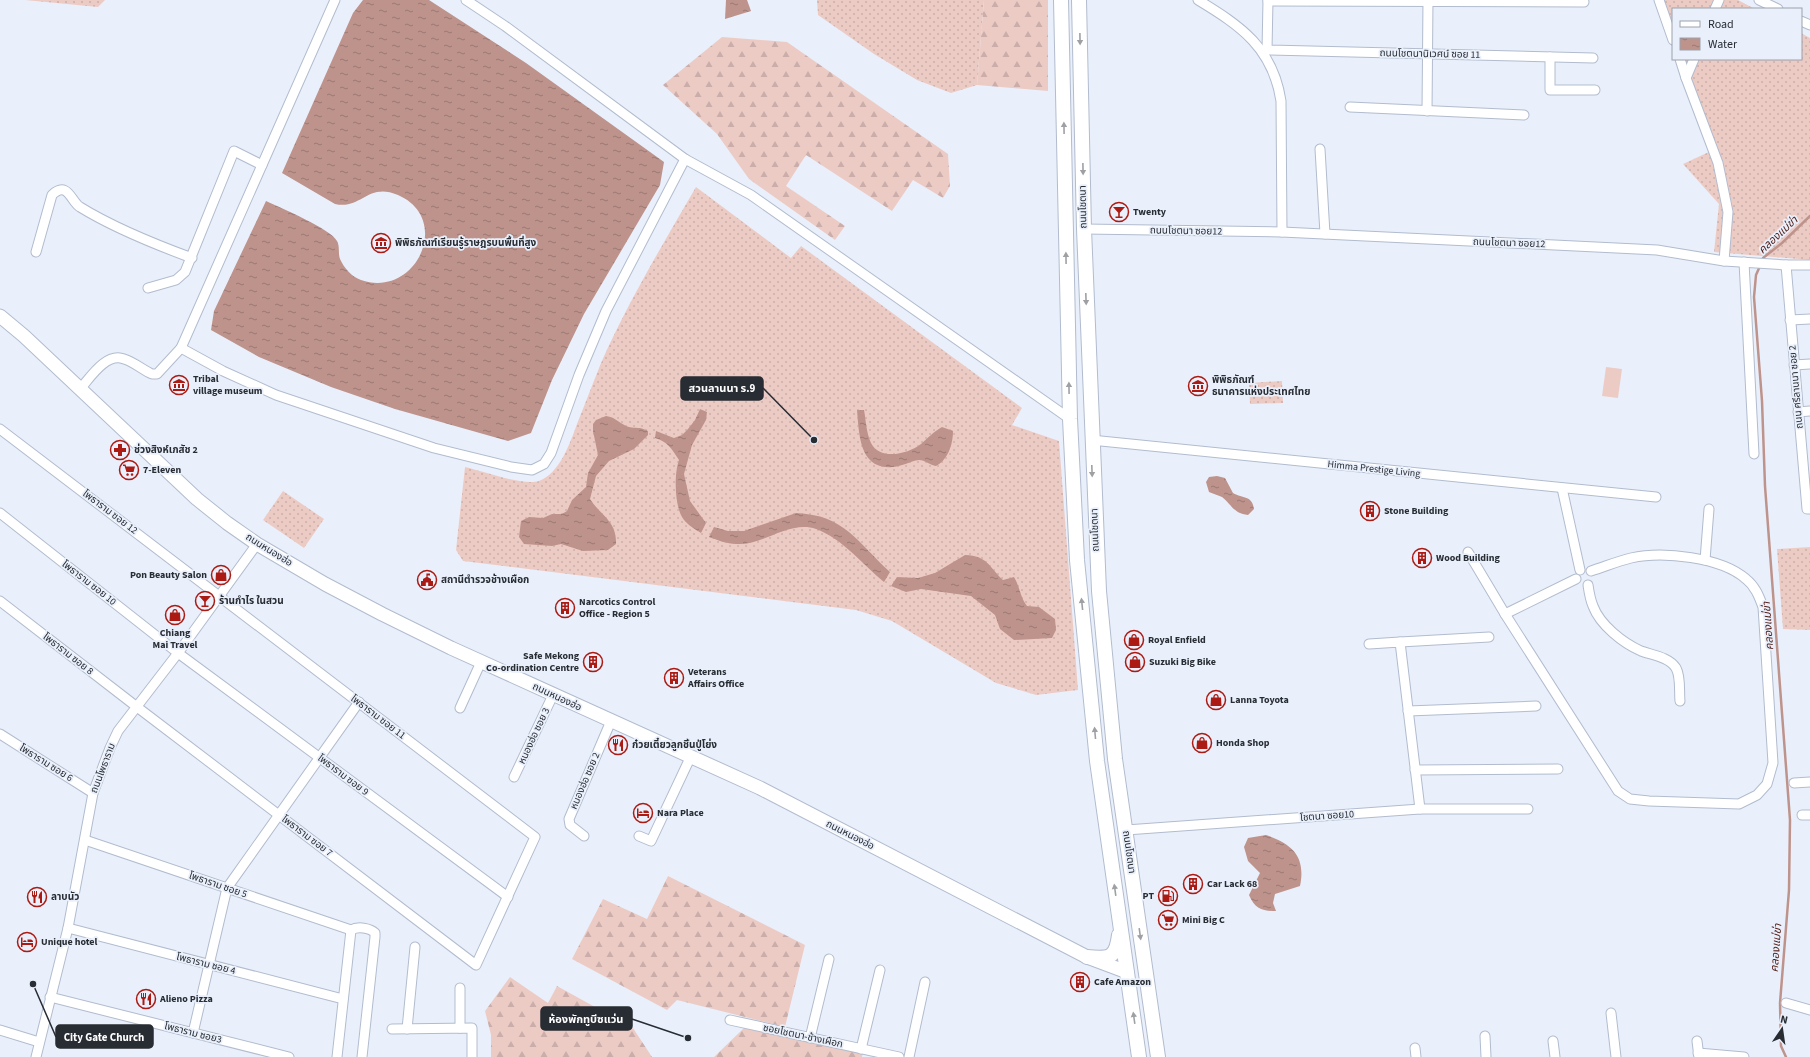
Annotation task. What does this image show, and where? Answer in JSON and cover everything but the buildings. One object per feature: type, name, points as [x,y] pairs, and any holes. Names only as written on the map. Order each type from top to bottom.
[{"type":"main road","name":"ถนนโชตนา","points":[[1061,0],[1070,419],[1077,560],[1097,761],[1139,1057]]},
{"type":"main road","name":"ถนนโชตนา","points":[[1079,0],[1084,228],[1096,550],[1106,679],[1115,759],[1158,1057]]},
{"type":"main road","name":"ถนนหนองฮ่อ","points":[[0,316],[24,336],[197,499],[257,544],[332,588],[423,635],[760,788],[1087,957],[1127,972]]},
{"type":"main road","points":[[1097,761],[1115,759]]},
{"type":"main road","points":[[1087,957],[1104,959],[1113,955],[1118,946],[1120,929]]},
{"type":"main road","points":[[1127,972],[1146,969]]},
{"type":"street","points":[[80,389],[102,365],[114,358],[124,359],[152,374],[157,374],[181,348],[335,0]]},
{"type":"street","points":[[466,0],[505,26],[685,158],[751,195],[1070,419]]},
{"type":"street","points":[[1198,0],[1235,25],[1251,38],[1273,68],[1279,85],[1282,101],[1282,232]]},
{"type":"street","points":[[1659,0],[1672,37]]},
{"type":"street","points":[[1759,0],[1776,8]]},
{"type":"street","points":[[1268,1],[1584,2]]},
{"type":"street","name":"ถนนโชตนานิเวศน์ ซอย 11","points":[[1268,1],[1267,50],[1593,58]]},
{"type":"street","points":[[1427,111],[1428,1]]},
{"type":"street","points":[[1550,57],[1550,90],[1595,90]]},
{"type":"street","points":[[1680,60],[1718,163],[1728,212],[1724,261]]},
{"type":"street","points":[[1686,78],[1694,60]]},
{"type":"street","points":[[1350,107],[1524,115]]},
{"type":"street","points":[[1320,149],[1325,234]]},
{"type":"street","points":[[148,288],[176,280],[185,272],[192,258],[234,151],[262,165]]},
{"type":"street","points":[[181,348],[223,371],[276,395],[434,448],[511,468],[532,470],[544,464],[551,453],[579,375],[606,311],[685,158]]},
{"type":"street","points":[[36,252],[52,195],[56,191],[61,190],[70,194],[78,206],[132,233],[192,258]]},
{"type":"street","name":"ถนนโชตนา ซอย12","points":[[1084,228],[1282,232],[1657,250],[1724,261],[1810,265]]},
{"type":"street","points":[[1744,262],[1754,454]]},
{"type":"street","name":"ถนน ศรีลานนา ซอย 2","points":[[1786,265],[1798,412],[1806,461],[1808,509]]},
{"type":"street","points":[[1790,320],[1810,319]]},
{"type":"street","points":[[1794,365],[1810,364]]},
{"type":"street","points":[[1798,412],[1810,411]]},
{"type":"street","name":"โพธาราม ซอย 12","points":[[0,429],[220,596]]},
{"type":"street","name":"Himma Prestige Living","points":[[1091,440],[1656,497]]},
{"type":"street","points":[[1562,488],[1580,570],[1577,574],[1576,580]]},
{"type":"street","points":[[1705,560],[1709,509]]},
{"type":"street","name":"โพธาราม ซอย 10","points":[[0,513],[178,653]]},
{"type":"street","name":"ถนนโพธาราม","points":[[36,1057],[68,928],[93,793],[113,740],[257,544]]},
{"type":"street","points":[[1468,552],[1505,614],[1618,791],[1630,799],[1739,804],[1757,795],[1767,784],[1773,763],[1763,607],[1757,590],[1745,578],[1720,564],[1705,560],[1666,555],[1632,558],[1591,571],[1586,569],[1580,570]]},
{"type":"street","points":[[1588,585],[1593,579],[1591,571]]},
{"type":"street","points":[[1505,614],[1576,580]]},
{"type":"street","points":[[1576,580],[1582,585],[1588,585]]},
{"type":"street","points":[[1588,585],[1593,606],[1602,621],[1633,647],[1659,656],[1676,667],[1680,701]]},
{"type":"street","name":"โพธาราม ซอย 11","points":[[220,596],[535,837],[508,897]]},
{"type":"street","name":"โพธาราม ซอย 8","points":[[0,601],[137,707]]},
{"type":"street","points":[[1369,644],[1489,637]]},
{"type":"street","points":[[1400,642],[1420,809]]},
{"type":"street","name":"โพธาราม ซอย 9","points":[[178,653],[508,897]]},
{"type":"street","points":[[460,708],[481,662]]},
{"type":"street","name":"หนองฮ่อ ซอย 3","points":[[514,777],[553,695]]},
{"type":"street","points":[[193,1033],[226,888],[359,702]]},
{"type":"street","points":[[1408,711],[1536,706]]},
{"type":"street","name":"โพธาราม ซอย 7","points":[[137,707],[476,964],[508,897]]},
{"type":"street","name":"หนองฮ่อ ซอย 2","points":[[584,836],[570,825],[569,819],[611,721]]},
{"type":"street","name":"โพธาราม ซอย 6","points":[[0,734],[93,793]]},
{"type":"street","points":[[638,836],[652,841],[691,756]]},
{"type":"street","points":[[1415,770],[1558,769]]},
{"type":"street","points":[[1794,783],[1810,782]]},
{"type":"street","name":"โชตนา ซอย10","points":[[1126,830],[1420,809],[1528,809]]},
{"type":"street","name":"โพธาราม ซอย 5","points":[[85,840],[351,930],[356,928],[370,930],[375,933],[362,1057]]},
{"type":"street","name":"โพธาราม ซอย 4","points":[[68,928],[343,999]]},
{"type":"street","points":[[337,1057],[351,930]]},
{"type":"street","points":[[407,1028],[415,947]]},
{"type":"street","points":[[810,1038],[829,959]]},
{"type":"street","points":[[861,1049],[880,970]]},
{"type":"street","points":[[909,1057],[925,982]]},
{"type":"street","points":[[460,988],[460,1028]]},
{"type":"street","name":"โพธาราม ซอย3","points":[[50,997],[290,1057]]},
{"type":"street","points":[[1786,1003],[1810,1010]]},
{"type":"street","points":[[1611,1013],[1616,1057]]},
{"type":"street","name":"ซอยโชตนา-ช้างเผือก","points":[[730,1020],[899,1057]]},
{"type":"street","points":[[392,1029],[472,1028],[472,1057]]},
{"type":"street","points":[[0,1030],[39,1042]]},
{"type":"street","points":[[1484,1036],[1486,1057]]},
{"type":"street","points":[[1553,1041],[1555,1057]]},
{"type":"street","points":[[1697,1041],[1698,1055],[1744,1057]]},
{"type":"green space","points":[[25,0],[105,0],[98,7]]},
{"type":"green space","points":[[817,0],[984,0],[977,85],[951,93],[917,80],[874,54],[818,15]]},
{"type":"green space","points":[[984,0],[1048,0],[1048,91],[977,85]]},
{"type":"green space","points":[[1655,0],[1738,0],[1753,8],[1672,8],[1672,46]]},
{"type":"green space","points":[[1802,34],[1810,38],[1810,260],[1714,252],[1719,204],[1683,164],[1711,151],[1677,60],[1802,60]]},
{"type":"green space","points":[[722,37],[787,42],[948,154],[950,186],[943,198],[913,180],[892,211],[806,155],[786,186],[845,226],[835,240],[749,179],[717,134],[663,85]]},
{"type":"green space","points":[[696,187],[791,258],[801,246],[1022,408],[1012,425],[1059,441],[1078,690],[1036,695],[996,683],[892,621],[856,610],[463,561],[456,550],[465,467],[513,480],[532,482],[539,481],[553,471],[563,457],[567,448],[611,340],[646,274]]},
{"type":"green space","points":[[1606,367],[1622,369],[1618,398],[1602,396]]},
{"type":"green space","points":[[1282,381],[1283,403],[1250,404],[1249,383]]},
{"type":"green space","points":[[283,491],[324,519],[304,548],[263,520]]},
{"type":"green space","points":[[1810,547],[1810,630],[1783,629],[1777,549]]},
{"type":"green space","points":[[668,876],[805,945],[785,1027],[677,1000],[667,1010],[572,959],[603,899],[647,919]]},
{"type":"green space","points":[[510,977],[548,1003],[557,986],[633,1028],[652,1057],[491,1057],[491,1035],[485,1011]]},
{"type":"green space","points":[[745,1027],[863,1053],[862,1057],[714,1057]]},
{"type":"water","points":[[363,0],[429,0],[526,63],[664,162],[660,185],[584,314],[552,380],[531,433],[508,441],[395,409],[331,387],[259,357],[211,330],[214,311],[266,201],[305,219],[333,236],[338,243],[339,257],[344,266],[358,279],[381,283],[398,278],[411,268],[421,254],[425,237],[423,221],[414,206],[398,195],[388,192],[379,192],[352,203],[344,205],[335,204],[282,173],[353,13]]},
{"type":"water","points":[[726,0],[747,0],[751,11],[725,19]]},
{"type":"water","points":[[700,409],[707,412],[706,420],[692,445],[684,474],[690,501],[706,523],[701,533],[684,520],[678,507],[676,473],[679,460],[669,446],[663,441],[655,438],[656,431],[674,438],[682,435],[695,420]]},
{"type":"water","points":[[857,410],[864,410],[869,439],[875,449],[887,454],[909,451],[921,444],[942,427],[953,431],[952,441],[947,456],[936,466],[919,460],[895,467],[881,466],[873,463],[867,456],[860,439]]},
{"type":"water","points":[[606,416],[613,418],[626,426],[648,431],[648,435],[634,449],[609,461],[596,476],[590,499],[611,524],[616,536],[616,544],[608,550],[583,551],[561,544],[552,546],[524,544],[519,537],[521,521],[529,517],[543,518],[552,514],[562,514],[567,511],[572,500],[586,487],[588,473],[598,455],[593,424],[596,420]]},
{"type":"water","points":[[1217,476],[1225,478],[1233,493],[1251,501],[1254,509],[1248,515],[1243,514],[1233,508],[1222,497],[1209,492],[1206,482],[1209,477]]},
{"type":"water","points":[[796,513],[813,515],[827,519],[849,532],[890,572],[884,582],[844,545],[826,533],[816,529],[806,527],[786,530],[746,544],[722,542],[709,537],[714,527],[728,531],[744,531]]},
{"type":"water","points":[[965,555],[979,557],[987,563],[1003,580],[1014,577],[1027,606],[1039,607],[1055,619],[1056,630],[1052,638],[1014,640],[1000,629],[995,615],[971,596],[921,589],[906,592],[891,586],[897,577],[918,578],[935,573]]},
{"type":"water","points":[[1266,835],[1290,847],[1299,859],[1301,867],[1300,886],[1275,894],[1273,903],[1276,911],[1263,910],[1256,906],[1249,895],[1260,873],[1248,861],[1244,847],[1248,838]]},
{"type":"waterway","name":"คลองแม่ข่า","points":[[1762,262],[1763,258],[1782,243],[1810,216]]},
{"type":"waterway","name":"คลองแม่ข่า","points":[[1760,266],[1756,275],[1754,297],[1762,401],[1765,486],[1790,820],[1789,890],[1780,1003],[1781,1046],[1786,1057]]},
{"type":"place","name":"Twenty","points":[[1119,212]]},
{"type":"place","name":"พิพิธภัณฑ์เรียนรู้ราษฎรบนพื้นที่สูง","points":[[381,243]]},
{"type":"place","name":"Tribal village museum","points":[[179,385]]},
{"type":"place","name":"พิพิธภัณฑ์ ธนาคารแห่งประเทศไทย","points":[[1198,386]]},
{"type":"place","name":"สวนลานนา ร.9","points":[[814,440]]},
{"type":"place","name":"ช่วงสิงห์เภสัช 2","points":[[120,450]]},
{"type":"place","name":"7-Eleven","points":[[129,470]]},
{"type":"place","name":"Stone Building","points":[[1370,511]]},
{"type":"place","name":"Wood Building","points":[[1422,558]]},
{"type":"place","name":"Pon Beauty Salon","points":[[221,575]]},
{"type":"place","name":"สถานีตำรวจช้างเผือก","points":[[427,580]]},
{"type":"place","name":"ร้านกำไร ในสวน","points":[[205,601]]},
{"type":"place","name":"Narcotics Control Office - Region 5","points":[[565,608]]},
{"type":"place","name":"Chiang Mai Travel","points":[[175,615]]},
{"type":"place","name":"Royal Enfield","points":[[1134,640]]},
{"type":"place","name":"Safe Mekong Co-ordination Centre","points":[[593,662]]},
{"type":"place","name":"Suzuki Big Bike","points":[[1135,662]]},
{"type":"place","name":"Veterans Affairs Office","points":[[674,678]]},
{"type":"place","name":"Lanna Toyota","points":[[1216,700]]},
{"type":"place","name":"Honda Shop","points":[[1202,743]]},
{"type":"place","name":"ก๋วยเตี๋ยวลูกชิ้นปู่โย่ง","points":[[618,745]]},
{"type":"place","name":"Nara Place","points":[[643,813]]},
{"type":"place","name":"Car Lack 68","points":[[1193,884]]},
{"type":"place","name":"PT","points":[[1168,896]]},
{"type":"place","name":"ลาบนัว","points":[[37,897]]},
{"type":"place","name":"Mini Big C","points":[[1168,920]]},
{"type":"place","name":"Unique hotel","points":[[27,942]]},
{"type":"place","name":"Cafe Amazon","points":[[1080,982]]},
{"type":"place","name":"City Gate Church","points":[[33,984]]},
{"type":"place","name":"Alieno Pizza","points":[[146,999]]},
{"type":"place","name":"ห้องพักทูบีซแว่น","points":[[688,1038]]}]
